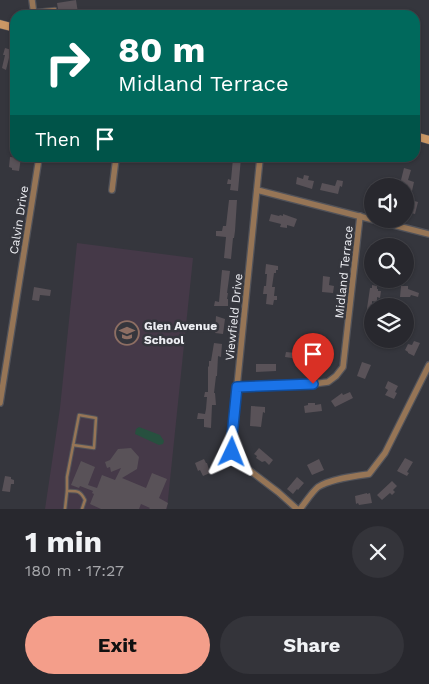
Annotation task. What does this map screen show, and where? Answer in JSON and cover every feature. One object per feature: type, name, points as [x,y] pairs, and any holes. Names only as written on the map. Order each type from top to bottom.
[{"type":"street","name":"Calvin Drive","points":[[0,403],[38,162]]},
{"type":"street","points":[[112,190],[116,162]]},
{"type":"street","name":"Viewfield Drive","points":[[260,162],[232,436],[232,452],[240,463],[299,509]]},
{"type":"street","points":[[257,190],[429,234]]},
{"type":"street","name":"Midland Terrace","points":[[237,387],[320,383],[331,380],[341,371],[360,216]]},
{"type":"street","points":[[299,509],[317,488],[324,484],[369,474],[372,471],[385,454],[429,364]]},
{"type":"lane","points":[[50,10],[55,9]]},
{"type":"lane","points":[[65,509],[67,477],[73,445],[79,415],[96,418],[94,448],[73,445]]},
{"type":"lane","points":[[67,491],[76,491],[82,494],[85,500],[82,509]]},
{"type":"shaded area","name":"Glen Avenue School","points":[[77,243],[193,258],[167,509],[45,509],[60,408]]},
{"type":"green space","points":[[139,427],[160,435],[164,441],[163,444],[159,445],[135,434],[136,429]]},
{"type":"building","points":[[76,0],[78,10],[58,10],[57,3]]},
{"type":"building","points":[[5,48],[10,50],[10,58],[6,70],[2,68],[5,55],[3,55]]},
{"type":"building","points":[[10,157],[10,162],[20,162],[19,171],[12,170],[9,167]]},
{"type":"building","points":[[233,162],[241,162],[238,191],[230,190],[231,184],[227,184],[228,179],[231,180]]},
{"type":"building","points":[[404,168],[411,170],[409,178],[402,178]]},
{"type":"building","points":[[304,175],[309,176],[308,180],[314,181],[312,189],[296,184],[297,177],[303,179]]},
{"type":"building","points":[[337,180],[343,181],[338,194],[320,190],[322,183],[335,186]]},
{"type":"building","points":[[229,200],[237,200],[231,259],[224,258],[226,237],[216,236],[216,231],[222,231],[223,226],[226,226]]},
{"type":"building","points":[[414,201],[418,202],[414,214]]},
{"type":"building","points":[[271,214],[283,216],[283,214],[297,219],[294,227],[287,225],[287,228],[280,227],[281,224],[269,221]]},
{"type":"building","points":[[266,264],[278,266],[278,270],[274,273],[272,287],[275,287],[274,296],[277,296],[277,300],[274,300],[273,305],[266,304],[267,294],[263,294],[264,286],[266,286]]},
{"type":"building","points":[[222,270],[230,271],[227,293],[228,306],[214,306],[215,301],[219,302]]},
{"type":"building","points":[[323,276],[330,277],[329,285],[334,286],[333,293],[322,292]]},
{"type":"building","points":[[34,287],[51,290],[50,296],[40,295],[39,301],[32,300]]},
{"type":"building","points":[[370,288],[377,288],[378,291],[381,291],[380,298],[369,298]]},
{"type":"building","points":[[401,288],[408,288],[419,293],[418,297],[411,295],[410,297],[400,297]]},
{"type":"building","points":[[216,316],[225,319],[223,334],[215,333]]},
{"type":"building","points":[[414,341],[420,343],[414,356],[405,350],[406,348],[414,348]]},
{"type":"building","points":[[214,343],[222,344],[221,357],[218,356],[214,393],[216,405],[212,405],[211,428],[204,427],[204,419],[197,419],[198,413],[205,414],[207,397],[204,397],[205,392],[208,392],[208,366],[209,361],[211,361]]},
{"type":"building","points":[[286,352],[314,353],[312,368],[298,364],[299,359],[285,357]]},
{"type":"building","points":[[362,362],[371,365],[365,379],[357,376]]},
{"type":"building","points":[[256,364],[276,364],[276,371],[256,372]]},
{"type":"building","points":[[388,381],[398,386],[394,399],[385,395],[388,390],[385,388]]},
{"type":"building","points":[[350,392],[353,398],[335,407],[331,401],[342,393],[343,395]]},
{"type":"building","points":[[308,403],[321,404],[322,411],[305,413],[304,406],[308,405]]},
{"type":"building","points":[[251,406],[265,407],[261,427],[250,426]]},
{"type":"building","points":[[131,448],[139,457],[137,469],[122,478],[146,488],[152,473],[167,479],[159,498],[168,503],[166,509],[149,509],[141,504],[139,509],[101,509],[90,504],[94,494],[92,493],[93,491],[71,485],[81,461],[95,467],[88,485],[97,488],[102,475],[115,480],[121,468],[111,472],[110,467],[107,468],[105,462],[110,460],[118,449]]},
{"type":"building","points":[[259,448],[273,460],[269,465],[265,461],[262,462],[256,458],[257,456],[254,454]]},
{"type":"building","points":[[405,458],[413,462],[407,472],[409,473],[407,476],[397,471]]},
{"type":"building","points":[[204,459],[210,473],[203,476],[200,470],[198,471],[195,463]]},
{"type":"building","points":[[319,459],[324,470],[312,475],[307,465]]},
{"type":"building","points":[[5,476],[11,477],[14,480],[14,484],[11,484],[10,492],[2,491]]},
{"type":"building","points":[[297,477],[304,483],[293,494],[287,489]]},
{"type":"building","points":[[392,481],[397,486],[393,490],[395,492],[392,495],[390,493],[382,500],[377,495]]},
{"type":"building","points":[[370,493],[372,503],[356,504],[355,496]]},
{"type":"place","name":"Glen Avenue School","points":[[127,333]]},
{"type":"route","points":[[232,452],[237,387],[313,384]]}]
